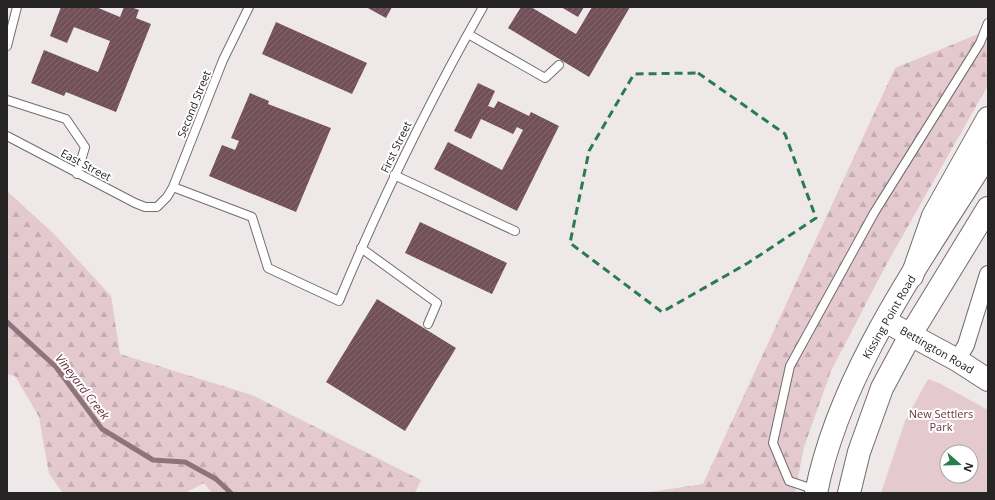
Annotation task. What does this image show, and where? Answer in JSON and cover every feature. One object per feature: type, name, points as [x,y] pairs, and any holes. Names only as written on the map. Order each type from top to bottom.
[{"type":"main road","points":[[912,276],[933,216],[988,118]]},
{"type":"main road","name":"Kissing Point Road","points":[[816,492],[834,426],[854,379],[885,321],[988,154]]},
{"type":"main road","points":[[849,493],[859,452],[882,388],[911,334],[988,208]]},
{"type":"main road","name":"Bettington Road","points":[[885,321],[957,360],[988,380]]},
{"type":"street","points":[[957,360],[966,345],[988,274]]},
{"type":"lane","points":[[7,46],[18,7]]},
{"type":"lane","name":"Second Street","points":[[157,207],[167,197],[173,187],[224,60],[249,7]]},
{"type":"lane","name":"First Street","points":[[173,187],[252,217],[268,268],[339,301],[394,175],[483,7]]},
{"type":"lane","points":[[816,492],[789,481],[773,443],[790,366],[874,213],[980,42],[988,22]]},
{"type":"lane","points":[[468,34],[545,78],[559,65]]},
{"type":"lane","points":[[7,100],[66,119],[85,147],[77,174]]},
{"type":"lane","name":"East Street","points":[[7,136],[77,174],[135,203],[145,207],[157,207]]},
{"type":"lane","points":[[394,175],[515,231]]},
{"type":"lane","points":[[361,248],[437,303],[428,324]]},
{"type":"highlighted area","points":[[698,73],[785,134],[816,218],[748,263],[662,312],[570,243],[589,151],[634,74]]},
{"type":"green space","points":[[988,30],[988,85],[885,267],[831,371],[804,447],[795,493],[644,493],[703,484],[895,68]]},
{"type":"green space","points":[[7,191],[54,234],[111,296],[120,354],[252,395],[421,480],[415,493],[212,493],[204,483],[185,493],[63,493],[49,474],[39,417],[15,376],[7,374]]},
{"type":"green space","name":"New Settlers Park","points":[[928,379],[939,383],[988,410],[988,493],[881,493],[905,421]]},
{"type":"building","points":[[61,7],[96,7],[120,17],[124,7],[131,7],[139,10],[136,18],[151,24],[116,112],[66,92],[64,96],[31,83],[44,50],[98,72],[110,41],[74,27],[67,43],[50,36]]},
{"type":"building","points":[[366,7],[392,7],[386,18]]},
{"type":"building","points":[[521,7],[531,7],[576,34],[592,7],[630,7],[589,77],[508,28]]},
{"type":"building","points":[[561,7],[584,7],[578,17]]},
{"type":"building","points":[[276,22],[367,63],[352,94],[262,54]]},
{"type":"building","points":[[478,83],[495,91],[488,106],[494,108],[498,101],[529,116],[531,112],[559,126],[517,211],[434,169],[448,142],[502,170],[523,130],[517,127],[513,134],[481,119],[471,139],[454,131]]},
{"type":"building","points":[[250,93],[269,101],[268,104],[331,128],[296,212],[209,176],[222,145],[235,150],[239,141],[231,138]]},
{"type":"building","points":[[420,222],[507,263],[492,294],[405,253]]},
{"type":"building","points":[[377,299],[456,348],[405,431],[326,382]]},
{"type":"waterway","name":"Vineyard Creek","points":[[7,322],[56,367],[102,429],[153,460],[185,462],[216,479],[231,493]]}]
